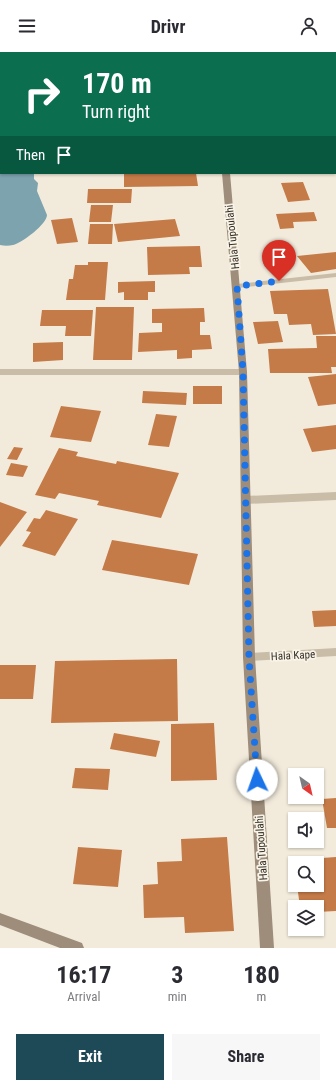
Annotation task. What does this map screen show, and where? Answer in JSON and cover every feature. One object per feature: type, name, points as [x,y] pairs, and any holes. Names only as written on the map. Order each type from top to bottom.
[{"type":"street","name":"Hala Tupoulahi","points":[[226,174],[237,286],[243,372],[249,658],[267,948]]},
{"type":"street","points":[[237,286],[336,275]]},
{"type":"street","points":[[0,372],[243,372]]},
{"type":"street","points":[[246,500],[336,496]]},
{"type":"street","name":"Hala Kape","points":[[249,658],[336,652]]},
{"type":"street","points":[[0,919],[77,948]]},
{"type":"water","points":[[0,174],[34,174],[34,179],[38,183],[37,191],[47,215],[46,219],[39,228],[17,244],[10,246],[0,245]]},
{"type":"building","points":[[124,174],[196,174],[198,186],[124,187]]},
{"type":"building","points":[[303,182],[310,200],[288,202],[281,183]]},
{"type":"building","points":[[88,189],[132,189],[131,203],[87,203]]},
{"type":"building","points":[[91,205],[113,205],[111,222],[89,222]]},
{"type":"building","points":[[314,212],[317,221],[293,222],[294,228],[280,229],[276,214]]},
{"type":"building","points":[[72,218],[78,242],[57,244],[51,220]]},
{"type":"building","points":[[175,219],[180,236],[118,242],[114,224]]},
{"type":"building","points":[[90,224],[113,224],[112,244],[88,244]]},
{"type":"building","points":[[200,246],[202,267],[189,267],[190,274],[148,275],[147,247]]},
{"type":"building","points":[[336,252],[336,269],[311,273],[297,256]]},
{"type":"building","points":[[263,254],[275,254],[276,267],[265,267]]},
{"type":"building","points":[[88,262],[108,262],[105,300],[66,300],[69,279],[73,279],[75,265],[88,265]]},
{"type":"building","points":[[155,281],[155,292],[148,292],[148,300],[124,300],[124,292],[118,293],[118,282]]},
{"type":"building","points":[[328,289],[336,334],[313,335],[311,324],[289,325],[287,314],[274,314],[270,291]]},
{"type":"building","points":[[96,307],[134,307],[132,360],[93,360]]},
{"type":"building","points":[[204,308],[205,322],[200,322],[200,335],[210,335],[212,349],[192,350],[192,358],[177,359],[177,350],[138,352],[139,333],[162,332],[162,323],[152,323],[152,309]]},
{"type":"building","points":[[42,310],[93,310],[91,336],[65,336],[66,326],[40,326]]},
{"type":"building","points":[[278,321],[283,342],[258,344],[253,322]]},
{"type":"building","points":[[316,336],[336,336],[336,367],[331,367],[332,373],[270,373],[268,349],[317,348]]},
{"type":"building","points":[[63,342],[63,360],[33,362],[33,343]]},
{"type":"building","points":[[336,374],[336,404],[318,406],[308,377]]},
{"type":"building","points":[[193,386],[222,386],[222,404],[193,404]]},
{"type":"building","points":[[143,391],[187,393],[186,405],[142,403]]},
{"type":"building","points":[[61,406],[101,411],[91,442],[50,437]]},
{"type":"building","points":[[156,414],[177,416],[169,447],[148,445]]},
{"type":"building","points":[[336,425],[336,449],[312,452],[303,429]]},
{"type":"building","points":[[14,447],[23,448],[17,460],[7,459]]},
{"type":"building","points":[[59,448],[78,452],[76,456],[116,464],[117,461],[179,473],[161,518],[97,505],[99,501],[59,493],[55,499],[35,495]]},
{"type":"building","points":[[11,463],[28,466],[23,477],[6,475]]},
{"type":"building","points":[[0,502],[27,512],[0,547]]},
{"type":"building","points":[[46,510],[78,519],[55,556],[22,546],[31,532],[26,531],[34,518],[40,519]]},
{"type":"building","points":[[112,540],[198,554],[189,585],[102,570]]},
{"type":"building","points":[[336,610],[336,626],[314,627],[312,611]]},
{"type":"building","points":[[177,659],[178,721],[51,723],[55,661]]},
{"type":"building","points":[[0,665],[36,665],[33,699],[0,699]]},
{"type":"building","points":[[214,723],[217,780],[171,781],[171,724]]},
{"type":"building","points":[[114,733],[160,741],[156,757],[110,749]]},
{"type":"building","points":[[75,768],[110,769],[108,790],[72,788]]},
{"type":"building","points":[[336,798],[336,828],[327,828],[323,804],[324,799]]},
{"type":"building","points":[[227,837],[234,931],[185,933],[184,917],[144,918],[143,885],[158,884],[157,862],[182,861],[181,839]]},
{"type":"building","points":[[78,847],[122,850],[118,887],[73,884]]},
{"type":"building","points":[[336,857],[336,911],[324,912],[324,900],[299,900],[298,892],[324,892],[324,858]]},
{"type":"route","points":[[257,780],[249,658],[243,372],[237,286],[279,281]]}]
